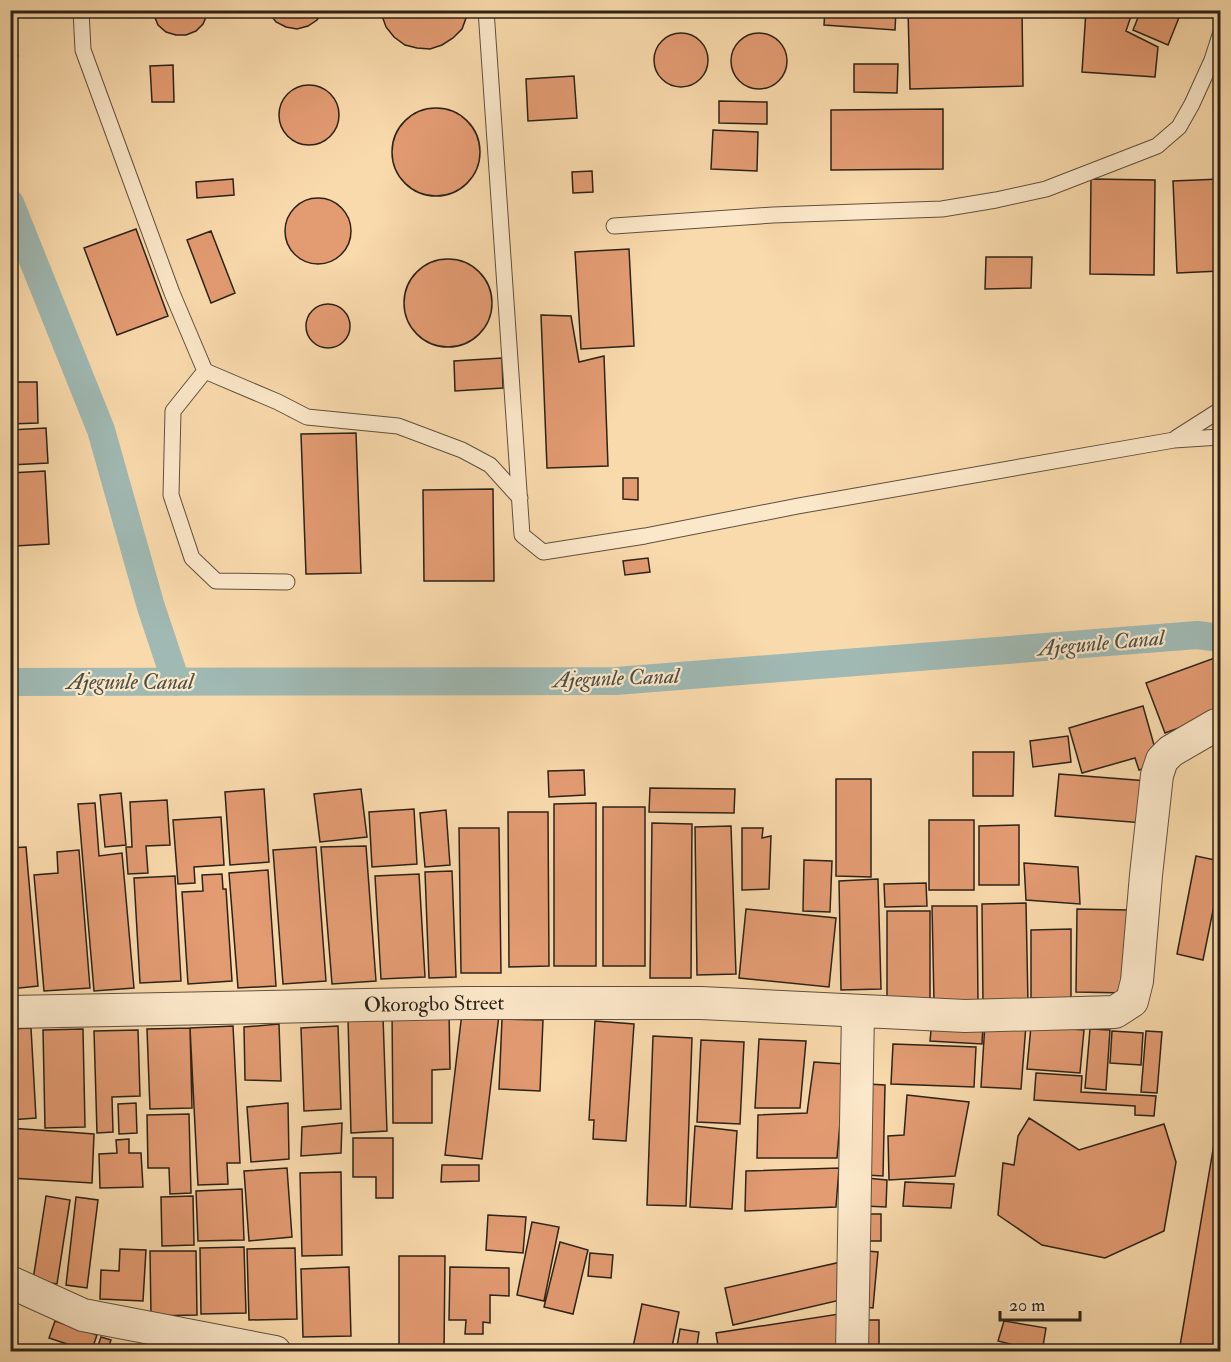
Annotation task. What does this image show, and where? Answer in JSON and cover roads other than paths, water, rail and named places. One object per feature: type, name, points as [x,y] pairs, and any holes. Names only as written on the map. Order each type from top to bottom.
[{"type":"street","name":"Okorogbo Street","points":[[10,1012],[465,1003],[701,1003],[965,1016],[1115,1012],[1132,1001],[1137,981],[1157,775],[1162,760],[1171,751],[1216,725]]},
{"type":"street","points":[[852,1352],[858,1011]]},
{"type":"street","points":[[10,1282],[83,1315],[275,1352]]},
{"type":"lane","points":[[81,10],[83,50],[172,293],[205,371],[307,417],[399,426],[462,450],[490,465],[520,498]]},
{"type":"lane","points":[[486,10],[522,535],[543,552],[645,536],[798,506],[1174,440],[1221,437]]},
{"type":"lane","points":[[614,226],[773,215],[942,209],[1046,189],[1157,146],[1179,127],[1212,60],[1221,35]]},
{"type":"lane","points":[[205,371],[173,411],[171,495],[192,558],[216,581],[287,582]]},
{"type":"lane","points":[[1174,440],[1221,410]]},
{"type":"waterway","points":[[10,203],[101,430],[151,607],[176,682]]},
{"type":"waterway","name":"Ajegunle Canal","points":[[10,682],[616,681],[1197,635],[1220,638]]}]
